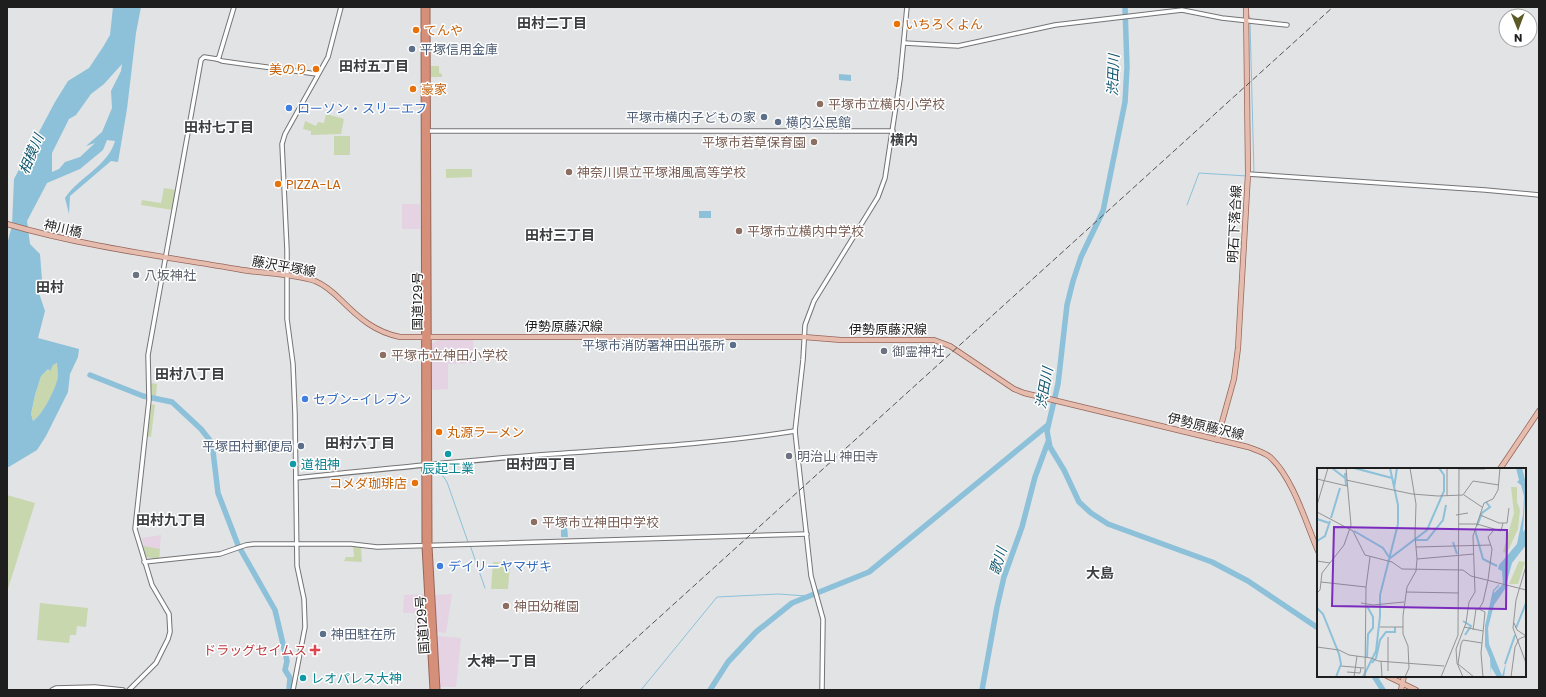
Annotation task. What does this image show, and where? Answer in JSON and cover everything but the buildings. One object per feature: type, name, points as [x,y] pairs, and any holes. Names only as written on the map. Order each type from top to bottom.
[{"type":"highway","name":"国道129号","points":[[424,7],[426,131],[427,546],[433,690]]},
{"type":"highway","name":"国道129号","points":[[426,131],[428,7]]},
{"type":"highway","name":"国道129号","points":[[427,546],[437,690]]},
{"type":"main road","name":"明石下落合線","points":[[1218,440],[1237,365],[1248,174],[1249,21],[1246,7]]},
{"type":"main road","name":"神川橋","points":[[7,224],[61,239],[120,250]]},
{"type":"main road","name":"藤沢平塚線","points":[[120,250],[254,272],[301,278],[323,285],[360,318],[377,330],[400,337],[426,338]]},
{"type":"main road","name":"伊勢原藤沢線","points":[[426,338],[804,337],[840,340],[934,340],[950,346],[1014,389],[1041,398],[1263,452],[1276,463],[1290,486],[1317,549]]},
{"type":"main road","points":[[1501,468],[1539,411]]},
{"type":"main road","points":[[1389,677],[1416,690]]},
{"type":"main road","points":[[1401,690],[1404,677]]},
{"type":"street","points":[[217,59],[225,42],[234,7]]},
{"type":"street","points":[[293,690],[305,627],[304,599],[297,566],[294,385],[287,319],[286,222],[282,140],[317,74],[328,57],[341,7]]},
{"type":"street","points":[[822,690],[824,632],[822,613],[811,576],[795,431],[806,319],[814,301],[882,189],[888,165],[893,131],[907,7]]},
{"type":"street","points":[[904,43],[951,47],[988,41],[1055,25],[1182,10],[1249,21],[1287,25]]},
{"type":"street","points":[[129,690],[156,663],[170,632],[169,614],[154,589],[144,562],[135,529],[149,398],[148,354],[201,60],[204,57],[217,59],[222,62],[317,74]]},
{"type":"street","points":[[426,131],[893,131]]},
{"type":"street","points":[[1248,174],[1485,190],[1539,196]]},
{"type":"street","points":[[296,478],[707,440],[741,439],[795,431]]},
{"type":"street","points":[[144,562],[220,554],[254,544],[351,544],[377,547],[807,534]]},
{"type":"street","points":[[52,690],[56,688],[95,686],[123,690]]},
{"type":"shaded area","points":[[402,204],[420,204],[420,229],[402,229]]},
{"type":"shaded area","points":[[473,339],[474,363],[448,364],[448,389],[431,390],[431,345],[437,340]]},
{"type":"shaded area","points":[[161,535],[159,559],[146,557],[142,538]]},
{"type":"shaded area","points":[[424,594],[426,632],[415,631],[415,613],[403,613],[404,595]]},
{"type":"shaded area","points":[[452,594],[446,633],[437,632],[435,595]]},
{"type":"shaded area","points":[[437,636],[461,638],[456,687],[440,687]]},
{"type":"green space","points":[[431,66],[439,66],[439,73],[442,74],[442,77],[431,77]]},
{"type":"green space","points":[[326,114],[344,119],[341,134],[311,135],[311,131],[303,129],[305,121],[316,126],[318,122],[324,123]]},
{"type":"green space","points":[[334,136],[350,136],[350,155],[334,155]]},
{"type":"green space","points":[[446,169],[472,169],[472,177],[446,178]]},
{"type":"green space","points":[[164,188],[176,190],[173,210],[141,205],[142,200],[161,203]]},
{"type":"green space","points":[[57,363],[58,376],[55,387],[45,408],[33,421],[31,414],[41,376]]},
{"type":"green space","points":[[151,383],[157,384],[156,396],[152,396]]},
{"type":"green space","points":[[150,404],[155,405],[151,437],[146,436]]},
{"type":"green space","points":[[7,495],[35,503],[7,592]]},
{"type":"green space","points":[[143,546],[160,549],[159,559],[146,557]]},
{"type":"green space","points":[[353,546],[361,547],[362,562],[344,561],[346,557],[354,557]]},
{"type":"green space","points":[[493,562],[510,563],[508,589],[491,589]]},
{"type":"green space","points":[[40,603],[88,608],[86,627],[77,626],[76,635],[70,635],[69,643],[37,640]]},
{"type":"water","name":"相模川","points":[[113,7],[141,7],[118,162],[111,161],[70,196],[69,214],[65,198],[106,158],[115,141],[107,140],[103,150],[80,169],[47,183],[27,221],[30,244],[40,254],[42,280],[39,293],[45,311],[38,338],[79,349],[78,357],[70,374],[68,392],[46,436],[37,450],[7,468],[7,244],[12,226],[14,179],[55,102],[68,81],[89,68],[110,35]],"holes":[[[122,64],[121,71],[111,91],[112,108],[102,132],[86,146],[95,143],[80,157],[65,162],[59,169],[52,172],[52,153],[69,119],[76,115],[91,94],[104,84]],[[57,363],[58,376],[55,387],[45,407],[33,421],[31,414],[41,376],[48,369],[50,371],[53,365]]]},
{"type":"water","points":[[839,74],[851,75],[851,81],[839,80]]},
{"type":"water","points":[[699,211],[711,211],[711,218],[699,218]]},
{"type":"water","points":[[561,526],[567,526],[568,537],[561,537]]},
{"type":"waterway","name":"渋田川","points":[[1125,7],[1127,67],[1125,102],[1103,211],[1081,257],[1067,305],[1058,384],[1047,431],[1050,447],[1064,470],[1079,502],[1091,513],[1108,524],[1212,562],[1248,581],[1317,627]]},
{"type":"waterway","points":[[1248,12],[1250,19]]},
{"type":"waterway","points":[[1250,22],[1254,173]]},
{"type":"waterway","points":[[1187,205],[1199,173],[1247,176]]},
{"type":"waterway","points":[[90,375],[143,396],[172,402],[201,429],[212,443],[218,493],[238,545],[275,610],[287,661],[285,670],[290,678],[289,690]]},
{"type":"waterway","points":[[710,690],[728,662],[756,632],[792,603],[869,572],[1048,425]]},
{"type":"waterway","name":"歌川","points":[[982,690],[1004,577],[1022,527],[1035,477],[1048,442]]},
{"type":"waterway","points":[[432,469],[443,476],[447,482],[468,542]]},
{"type":"waterway","points":[[470,545],[485,588]]},
{"type":"waterway","points":[[641,690],[717,597],[778,594],[807,596]]},
{"type":"waterway","name":"渋田川","points":[[1375,677],[1383,690]]},
{"type":"railway","points":[[579,690],[1333,7]]},
{"type":"place","name":"いちろくよん","points":[[897,24]]},
{"type":"place","name":"てんや","points":[[416,30]]},
{"type":"place","name":"平塚信用金庫","points":[[412,49]]},
{"type":"place","name":"美のり","points":[[316,69]]},
{"type":"place","name":"豪家","points":[[413,89]]},
{"type":"place","name":"平塚市立横内小学校","points":[[820,104]]},
{"type":"place","name":"ローソン・スリーエフ","points":[[289,108]]},
{"type":"place","name":"平塚市横内子どもの家","points":[[764,117]]},
{"type":"place","name":"横内公民館","points":[[778,122]]},
{"type":"place","name":"平塚市若草保育園","points":[[814,142]]},
{"type":"place","name":"神奈川県立平塚湘風高等学校","points":[[569,172]]},
{"type":"place","name":"PIZZA-LA","points":[[278,184]]},
{"type":"place","name":"平塚市立横内中学校","points":[[739,231]]},
{"type":"place","name":"八坂神社","points":[[136,275]]},
{"type":"place","name":"平塚市消防署神田出張所","points":[[733,345]]},
{"type":"place","name":"御霊神社","points":[[884,351]]},
{"type":"place","name":"平塚市立神田小学校","points":[[383,355]]},
{"type":"place","name":"セブン-イレブン","points":[[305,399]]},
{"type":"place","name":"丸源ラーメン","points":[[439,432]]},
{"type":"place","name":"平塚田村郵便局","points":[[301,446]]},
{"type":"place","name":"辰起工業","points":[[448,454]]},
{"type":"place","name":"明治山 神田寺","points":[[789,456]]},
{"type":"place","name":"道祖神","points":[[293,464]]},
{"type":"place","name":"コメダ珈琲店","points":[[415,483]]},
{"type":"place","name":"平塚市立神田中学校","points":[[534,522]]},
{"type":"place","name":"デイリーヤマザキ","points":[[440,566]]},
{"type":"place","name":"神田幼稚園","points":[[506,606]]},
{"type":"place","name":"神田駐在所","points":[[323,634]]},
{"type":"place","name":"ドラッグセイムス","points":[[315,650]]},
{"type":"place","name":"レオパレス大神","points":[[303,678]]},
{"type":"district","name":"田村二丁目","points":[[552,23]]},
{"type":"district","name":"田村五丁目","points":[[374,66]]},
{"type":"district","name":"田村七丁目","points":[[219,127]]},
{"type":"district","name":"横内","points":[[904,140]]},
{"type":"district","name":"田村三丁目","points":[[560,235]]},
{"type":"district","name":"田村","points":[[50,287]]},
{"type":"district","name":"田村八丁目","points":[[190,374]]},
{"type":"district","name":"田村六丁目","points":[[360,443]]},
{"type":"district","name":"田村四丁目","points":[[541,464]]},
{"type":"district","name":"田村九丁目","points":[[171,520]]},
{"type":"district","name":"大島","points":[[1100,573]]},
{"type":"district","name":"大神一丁目","points":[[502,661]]}]
